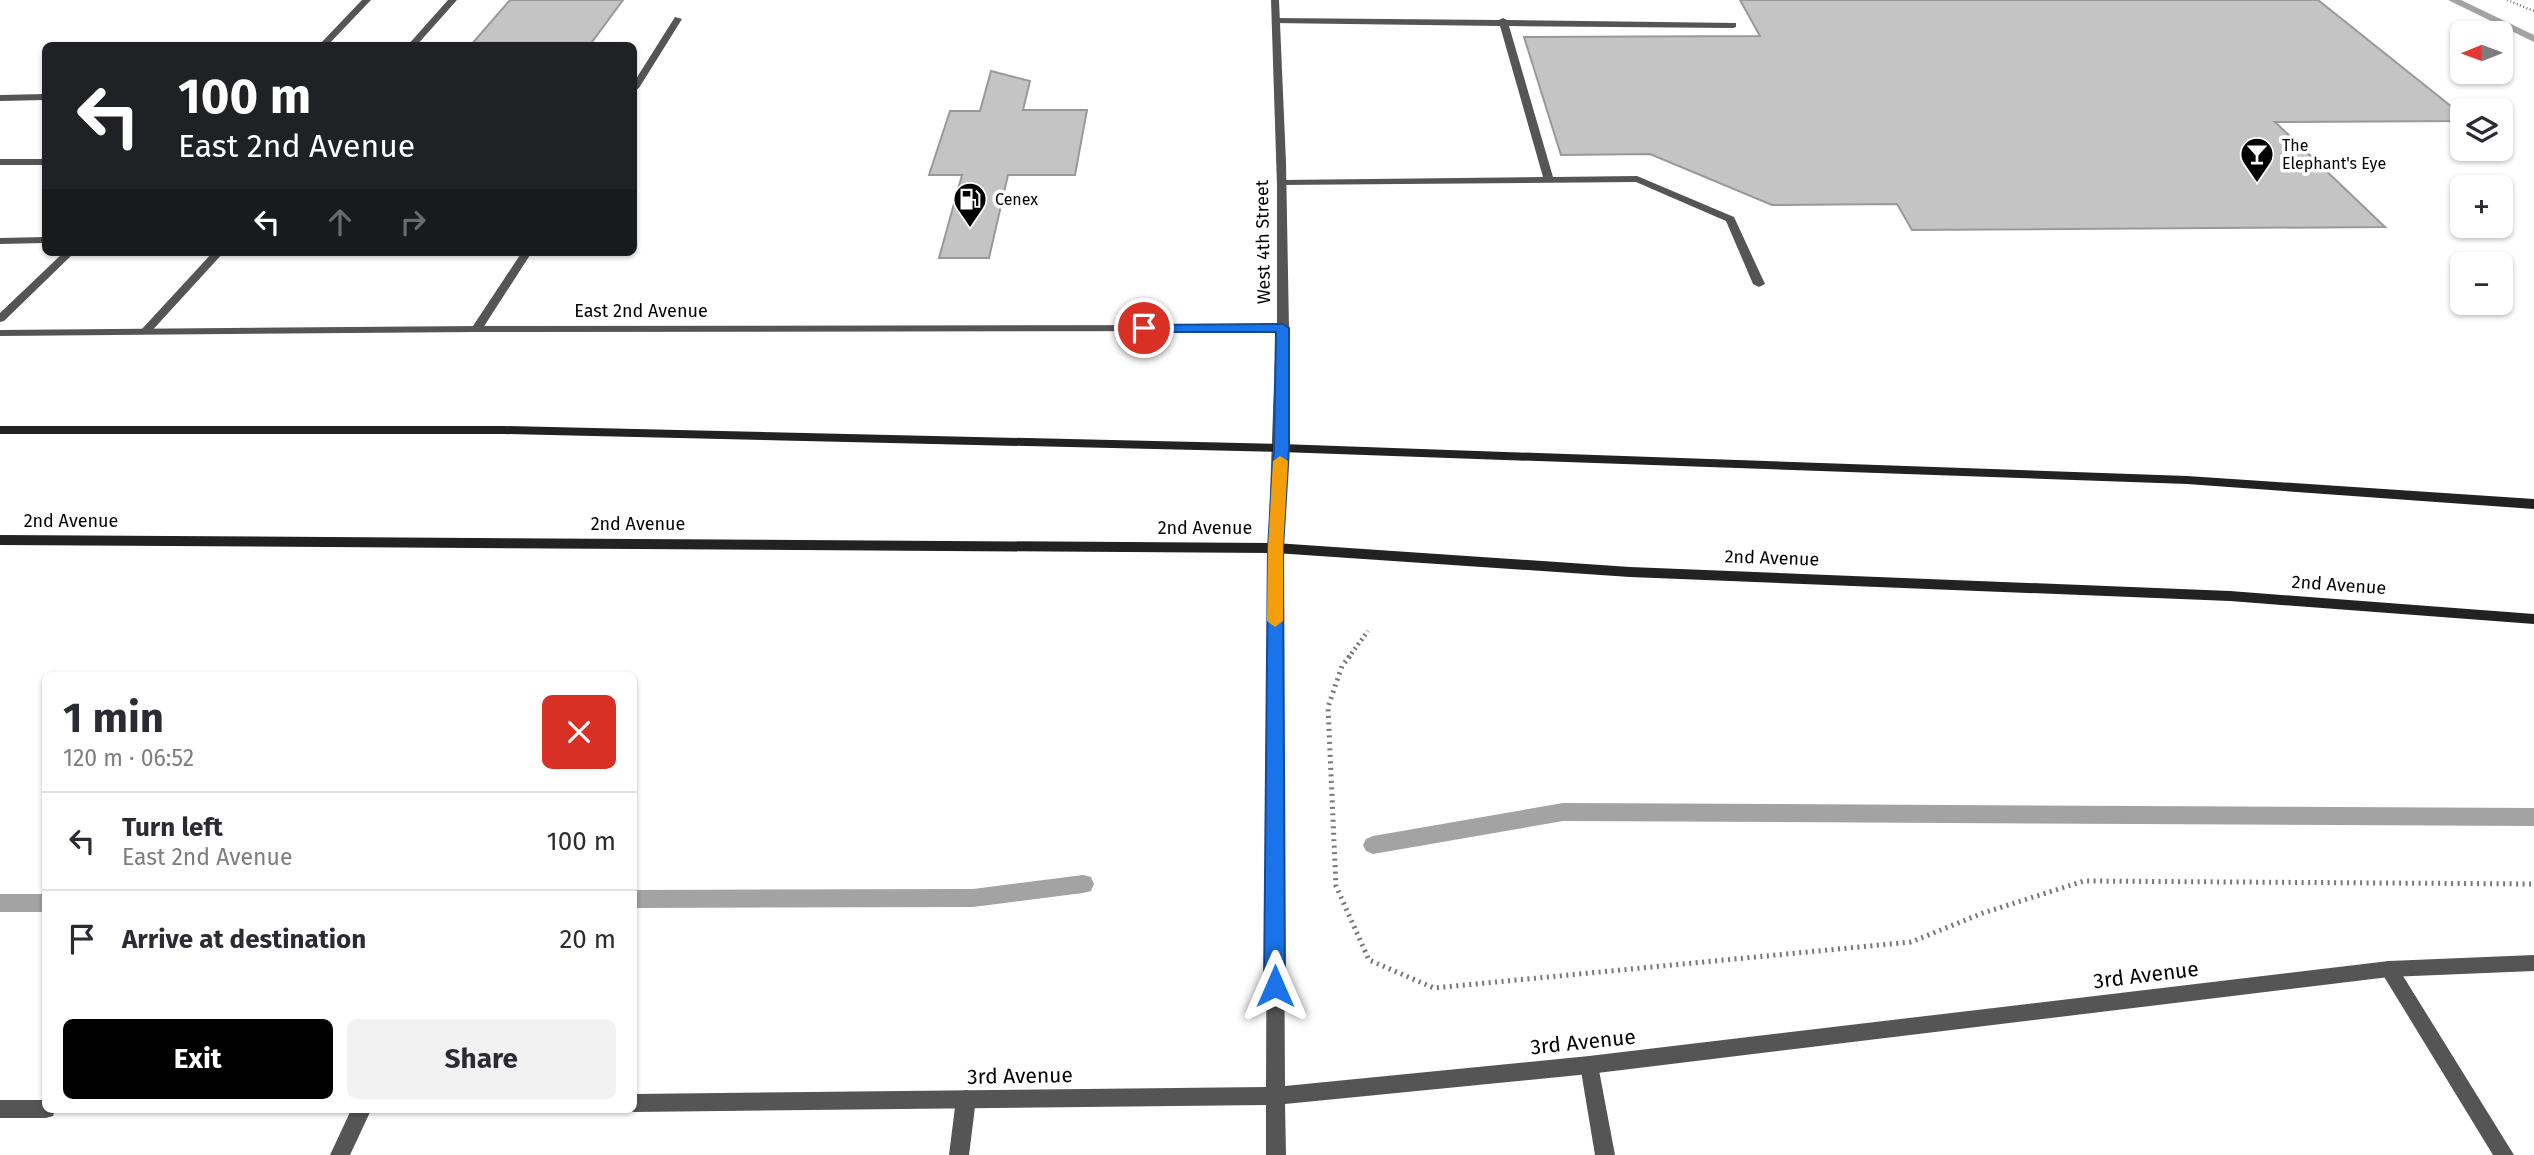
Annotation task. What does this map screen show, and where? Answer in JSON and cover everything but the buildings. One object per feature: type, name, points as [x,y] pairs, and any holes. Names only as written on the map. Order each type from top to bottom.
[{"type":"main road","points":[[0,430],[504,430],[1281,448],[2187,480],[2534,505]]},
{"type":"main road","name":"2nd Avenue","points":[[0,540],[1275,548],[1630,572],[2230,596],[2534,619]]},
{"type":"street","points":[[325,42],[367,0]]},
{"type":"street","points":[[415,42],[453,0]]},
{"type":"street","name":"West 4th Street","points":[[1275,0],[1282,183],[1283,328],[1281,448],[1275,548],[1276,1155]]},
{"type":"street","points":[[637,83],[678,19]]},
{"type":"street","points":[[1275,21],[1733,25]]},
{"type":"street","points":[[1503,21],[1549,180]]},
{"type":"street","points":[[0,98],[42,97]]},
{"type":"street","points":[[0,162],[42,162]]},
{"type":"street","points":[[1282,183],[1637,179],[1730,219],[1759,284]]},
{"type":"street","points":[[0,241],[42,240]]},
{"type":"street","points":[[0,319],[65,256]]},
{"type":"street","points":[[145,331],[215,256]]},
{"type":"street","points":[[477,329],[524,256]]},
{"type":"street","name":"East 2nd Avenue","points":[[0,333],[477,329],[1283,328]]},
{"type":"street","name":"3rd Avenue","points":[[637,1103],[1275,1096],[1589,1065],[2389,969],[2534,963]]},
{"type":"street","points":[[2389,969],[2504,1155]]},
{"type":"street","points":[[1589,1065],[1605,1155]]},
{"type":"street","points":[[959,1155],[966,1099]]},
{"type":"street","points":[[0,1109],[42,1109]]},
{"type":"street","points":[[340,1155],[360,1113]]},
{"type":"path","points":[[2507,0],[2534,11]]},
{"type":"path","points":[[1368,631],[1342,666],[1328,707],[1336,886],[1369,960],[1434,988],[1911,942],[1983,914],[2084,881],[2534,884]]},
{"type":"waterway","points":[[2453,0],[2534,39]]},
{"type":"waterway","points":[[1373,845],[1563,812],[2534,817]]},
{"type":"waterway","points":[[637,899],[973,898],[1083,884]]},
{"type":"waterway","points":[[0,903],[42,903]]},
{"type":"slow traffic","points":[[1275,621],[1275,548],[1280,461]]},
{"type":"place","name":"The Elephant's Eye","points":[[2257,184]]},
{"type":"place","name":"Cenex","points":[[970,229]]},
{"type":"route","points":[[1144,328],[1283,328],[1281,448],[1275,548],[1275,986]]}]
